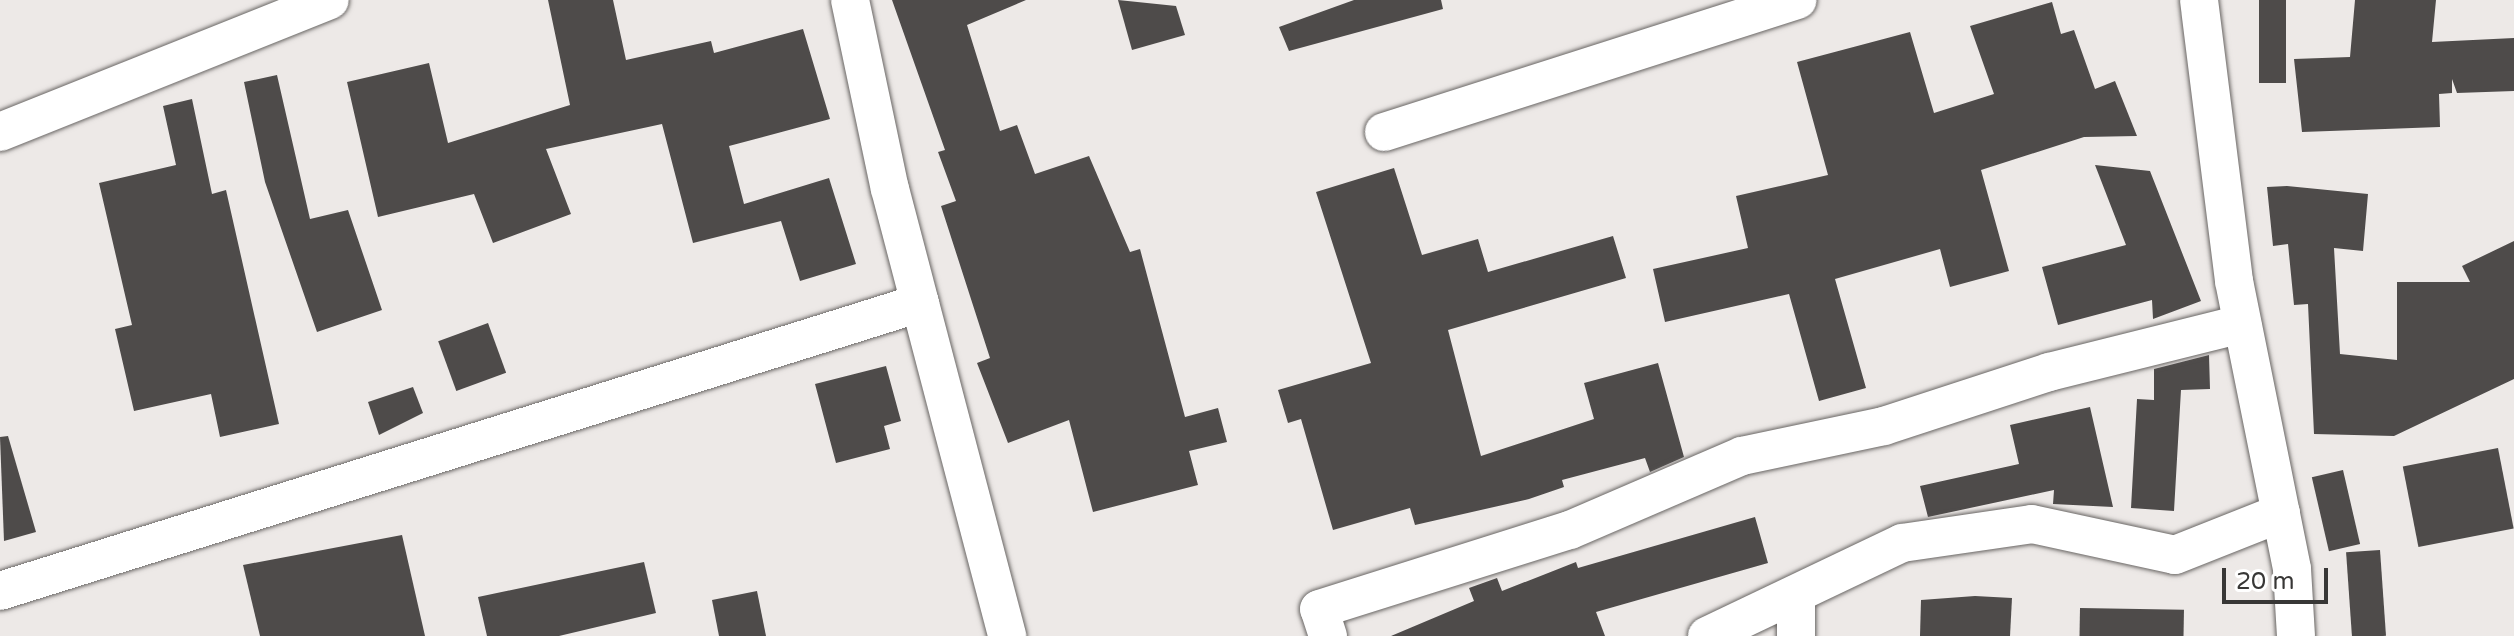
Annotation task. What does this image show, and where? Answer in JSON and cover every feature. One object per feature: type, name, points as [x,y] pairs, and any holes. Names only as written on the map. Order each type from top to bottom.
[{"type":"street","points":[[0,132],[330,0]]},
{"type":"street","points":[[850,0],[920,303],[1007,636]]},
{"type":"street","points":[[1384,132],[1797,0]]},
{"type":"street","points":[[2199,0],[2242,324],[2281,513],[2296,636]]},
{"type":"street","points":[[0,591],[920,303]]},
{"type":"street","points":[[1328,636],[1319,609],[1570,530],[1742,456],[1884,426],[2049,372],[2242,324]]},
{"type":"street","points":[[1707,636],[1796,598],[1902,543],[2032,524],[2175,555],[2281,513]]},
{"type":"street","points":[[1796,598],[1796,636]]},
{"type":"building","points":[[548,0],[613,0],[626,60],[711,41],[714,53],[803,29],[830,119],[729,146],[744,204],[829,178],[856,264],[800,281],[781,221],[693,243],[662,124],[546,149],[571,214],[493,243],[474,194],[378,217],[347,82],[429,63],[448,143],[570,105]]},
{"type":"building","points":[[892,0],[1026,0],[967,25],[1000,131],[1017,125],[1035,174],[1089,156],[1130,252],[1140,249],[1185,417],[1218,408],[1227,442],[1189,451],[1198,485],[1093,512],[1069,420],[1008,443],[977,363],[990,358],[941,206],[956,201],[938,152],[945,150]]},
{"type":"building","points":[[1118,0],[1176,6],[1185,35],[1132,50]]},
{"type":"building","points":[[1354,0],[1441,0],[1443,9],[1289,51],[1279,27]]},
{"type":"building","points":[[2259,0],[2286,0],[2286,83],[2259,83]]},
{"type":"building","points":[[2355,0],[2436,0],[2432,42],[2514,38],[2514,91],[2457,93],[2452,79],[2452,93],[2439,94],[2440,127],[2302,132],[2294,59],[2350,57]]},
{"type":"building","points":[[2052,2],[2061,34],[2074,30],[2095,89],[2115,81],[2137,136],[2084,137],[1981,170],[2009,271],[1950,287],[1940,249],[1835,279],[1866,388],[1819,401],[1789,294],[1665,322],[1653,269],[1748,248],[1736,196],[1828,175],[1797,62],[1910,32],[1934,113],[1994,94],[1970,26]]},
{"type":"building","points":[[277,75],[310,219],[348,210],[382,310],[317,332],[265,182],[244,82]]},
{"type":"building","points":[[192,99],[212,194],[226,190],[279,424],[220,437],[211,394],[134,411],[115,329],[132,325],[99,183],[176,165],[163,106]]},
{"type":"building","points":[[2095,165],[2150,171],[2201,301],[2153,319],[2152,300],[2058,325],[2042,267],[2126,245]]},
{"type":"building","points":[[1394,168],[1422,255],[1478,239],[1488,272],[1613,236],[1626,278],[1448,330],[1481,456],[1594,419],[1584,383],[1658,363],[1684,457],[1650,472],[1645,458],[1562,480],[1564,487],[1529,499],[1415,525],[1410,508],[1333,530],[1301,419],[1288,423],[1278,390],[1371,363],[1316,192]]},
{"type":"building","points":[[2267,187],[2368,194],[2363,251],[2334,248],[2340,354],[2397,360],[2397,282],[2470,282],[2462,266],[2514,241],[2514,379],[2394,436],[2314,434],[2308,304],[2294,305],[2288,244],[2273,246]]},
{"type":"building","points":[[488,323],[506,373],[456,391],[438,341]]},
{"type":"building","points":[[2209,355],[2210,389],[2181,390],[2174,511],[2131,508],[2137,399],[2154,400],[2154,369]]},
{"type":"building","points":[[886,366],[901,421],[884,426],[890,449],[836,463],[815,384]]},
{"type":"building","points":[[413,387],[423,413],[379,435],[368,402]]},
{"type":"building","points":[[2090,407],[2113,507],[2053,504],[2054,490],[1928,517],[1920,486],[2019,464],[2010,425]]},
{"type":"building","points":[[8,436],[36,532],[4,541],[0,437]]},
{"type":"building","points":[[2498,448],[2514,528],[2418,547],[2403,467]]},
{"type":"building","points":[[2343,470],[2360,544],[2329,551],[2312,477]]},
{"type":"building","points":[[1755,517],[1768,563],[1596,612],[1605,636],[1391,636],[1474,601],[1469,588],[1497,578],[1502,591],[1576,562],[1578,568]]},
{"type":"building","points":[[402,535],[425,636],[260,636],[243,565]]},
{"type":"building","points":[[2380,550],[2386,636],[2352,636],[2346,552]]},
{"type":"building","points":[[644,562],[656,613],[559,636],[487,636],[478,597]]},
{"type":"building","points":[[757,591],[766,636],[719,636],[712,600]]},
{"type":"building","points":[[1975,596],[2012,598],[2010,636],[1920,636],[1921,600]]},
{"type":"building","points":[[2080,608],[2184,610],[2184,636],[2080,636]]}]
